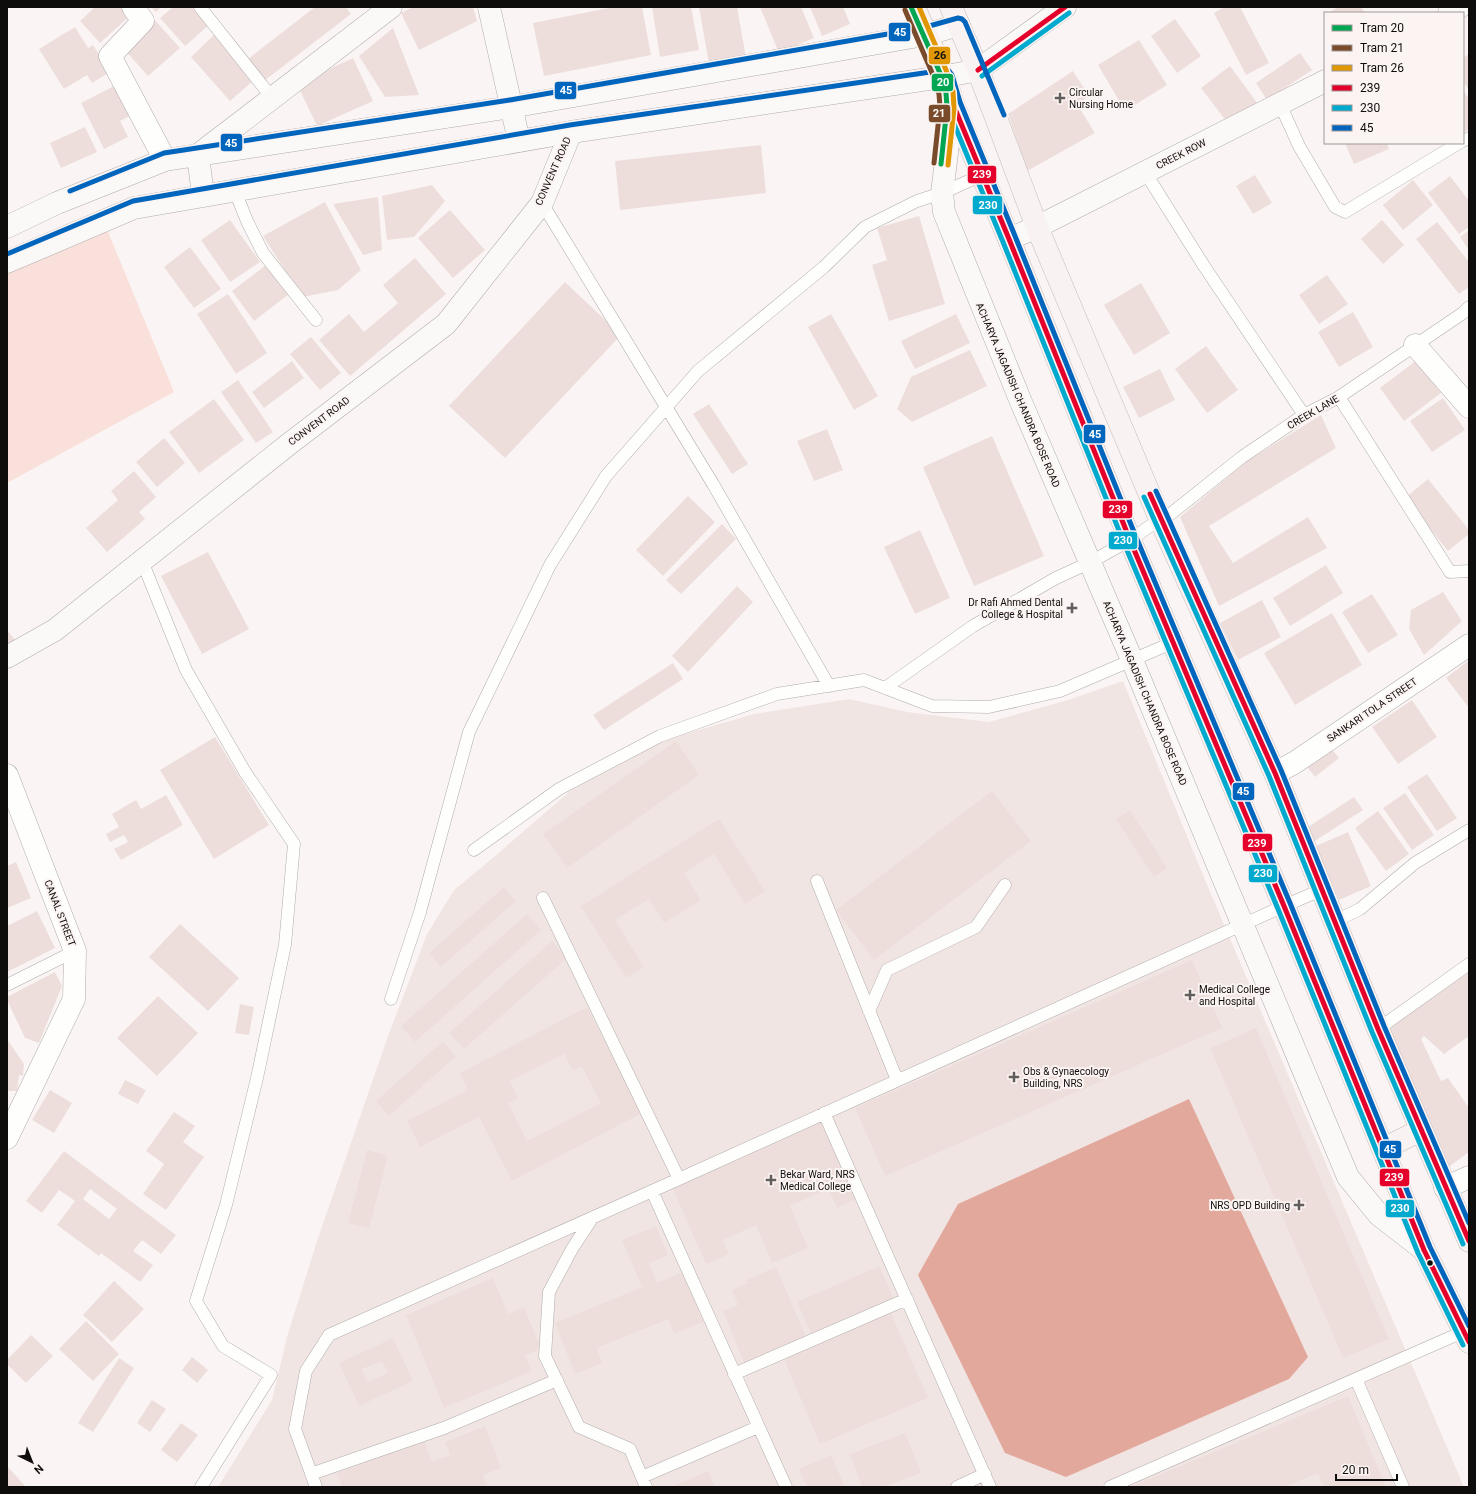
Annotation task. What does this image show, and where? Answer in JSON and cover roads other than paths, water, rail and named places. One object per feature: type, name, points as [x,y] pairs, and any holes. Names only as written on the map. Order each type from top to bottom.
[{"type":"main road","points":[[914,7],[945,77],[982,175],[1130,540],[1284,906],[1424,1250],[1467,1336]]},
{"type":"main road","points":[[955,16],[978,70],[1037,227],[1160,519],[1275,773],[1333,922],[1445,1188],[1469,1241]]},
{"type":"main road","points":[[1383,1148],[1421,1130]]},
{"type":"street","points":[[133,7],[143,21],[110,56],[165,160]]},
{"type":"street","points":[[198,155],[273,99],[391,7]]},
{"type":"street","points":[[489,7],[519,141]]},
{"type":"street","points":[[7,262],[134,208],[571,132],[945,77],[978,70],[1065,7]]},
{"type":"street","points":[[1451,12],[1460,7]]},
{"type":"street","points":[[7,227],[57,203],[165,160],[511,108],[926,35],[955,16]]},
{"type":"street","name":"CREEK ROW","points":[[1037,227],[1324,82]]},
{"type":"street","name":"ACHARYA JAGADISH CHANDRA BOSE ROAD","points":[[954,104],[942,193],[944,212],[950,229],[1348,1177],[1379,1215],[1424,1250]]},
{"type":"street","name":"CONVENT ROAD","points":[[7,657],[55,630],[289,444],[446,324],[542,203],[571,132]]},
{"type":"street","points":[[198,155],[203,196]]},
{"type":"street","points":[[1009,239],[1037,227]]},
{"type":"street","points":[[1415,345],[1469,407]]},
{"type":"street","name":"SANKARI TOLA STREET","points":[[1275,773],[1294,763],[1469,645]]},
{"type":"street","name":"CANAL STREET","points":[[7,775],[75,951],[74,1000],[7,1138]]},
{"type":"street","points":[[1445,1188],[1469,1177]]},
{"type":"lane","points":[[200,7],[273,99]]},
{"type":"lane","points":[[1280,104],[1299,146],[1335,206],[1345,212],[1457,144]]},
{"type":"lane","points":[[1146,172],[1204,266],[1304,415]]},
{"type":"lane","points":[[391,999],[420,912],[469,732],[550,565],[606,476],[698,371],[824,267],[865,227],[917,201],[942,193],[982,175]]},
{"type":"lane","points":[[235,190],[247,221],[264,252],[316,320]]},
{"type":"lane","points":[[542,203],[667,406],[829,686]]},
{"type":"lane","name":"CREEK LANE","points":[[885,688],[973,626],[1056,578],[1089,563],[1130,540],[1160,519],[1168,516],[1242,456],[1304,415],[1339,397],[1463,313],[1469,307]]},
{"type":"lane","points":[[1339,397],[1450,572],[1469,571]]},
{"type":"lane","points":[[142,561],[186,670],[245,772],[294,844],[285,945],[257,1078],[226,1205],[196,1301],[223,1346],[271,1375],[201,1487]]},
{"type":"lane","points":[[474,850],[559,789],[660,736],[777,694],[864,680],[932,706],[988,707],[1060,691],[1174,642]]},
{"type":"lane","points":[[1333,922],[1360,909],[1415,863],[1469,830]]},
{"type":"lane","points":[[817,881],[897,1080]]},
{"type":"lane","points":[[869,1011],[887,970],[976,927],[1005,885]]},
{"type":"lane","points":[[316,1487],[296,1429],[306,1371],[329,1336],[1321,890]]},
{"type":"lane","points":[[543,898],[679,1179]]},
{"type":"lane","points":[[7,985],[75,951]]},
{"type":"lane","points":[[1378,1029],[1469,964]]},
{"type":"lane","points":[[824,1113],[990,1487]]},
{"type":"lane","points":[[652,1191],[786,1487]]},
{"type":"lane","points":[[593,1217],[572,1249],[549,1292],[545,1356],[579,1427],[630,1449],[644,1482],[758,1427]]},
{"type":"lane","points":[[734,1374],[906,1299]]},
{"type":"lane","points":[[1110,1487],[1356,1379],[1467,1336]]},
{"type":"lane","points":[[1356,1379],[1403,1487]]},
{"type":"lane","points":[[311,1474],[444,1428],[557,1380]]},
{"type":"lane","points":[[957,1487],[985,1474]]},
{"type":"tram line","name":"20","points":[[911,7],[940,73],[946,93],[947,107],[941,164]]},
{"type":"tram line","points":[[919,7],[947,70],[954,91],[955,108],[949,164]]},
{"type":"tram line","name":"26","points":[[919,7],[946,70],[953,92],[954,108],[948,165]]},
{"type":"tram line","name":"21","points":[[905,10],[933,75],[939,94],[940,107],[934,163]]},
{"type":"place","name":"Circular Nursing Home","points":[[1060,98]]},
{"type":"place","name":"Dr Rafi Ahmed Dental College & Hospital","points":[[1072,608]]},
{"type":"place","name":"Medical College and Hospital","points":[[1190,995]]},
{"type":"place","name":"Obs & Gynaecology Building, NRS","points":[[1014,1077]]},
{"type":"place","name":"Bekar Ward, NRS Medical College","points":[[771,1180]]},
{"type":"place","name":"NRS OPD Building","points":[[1299,1205]]}]
